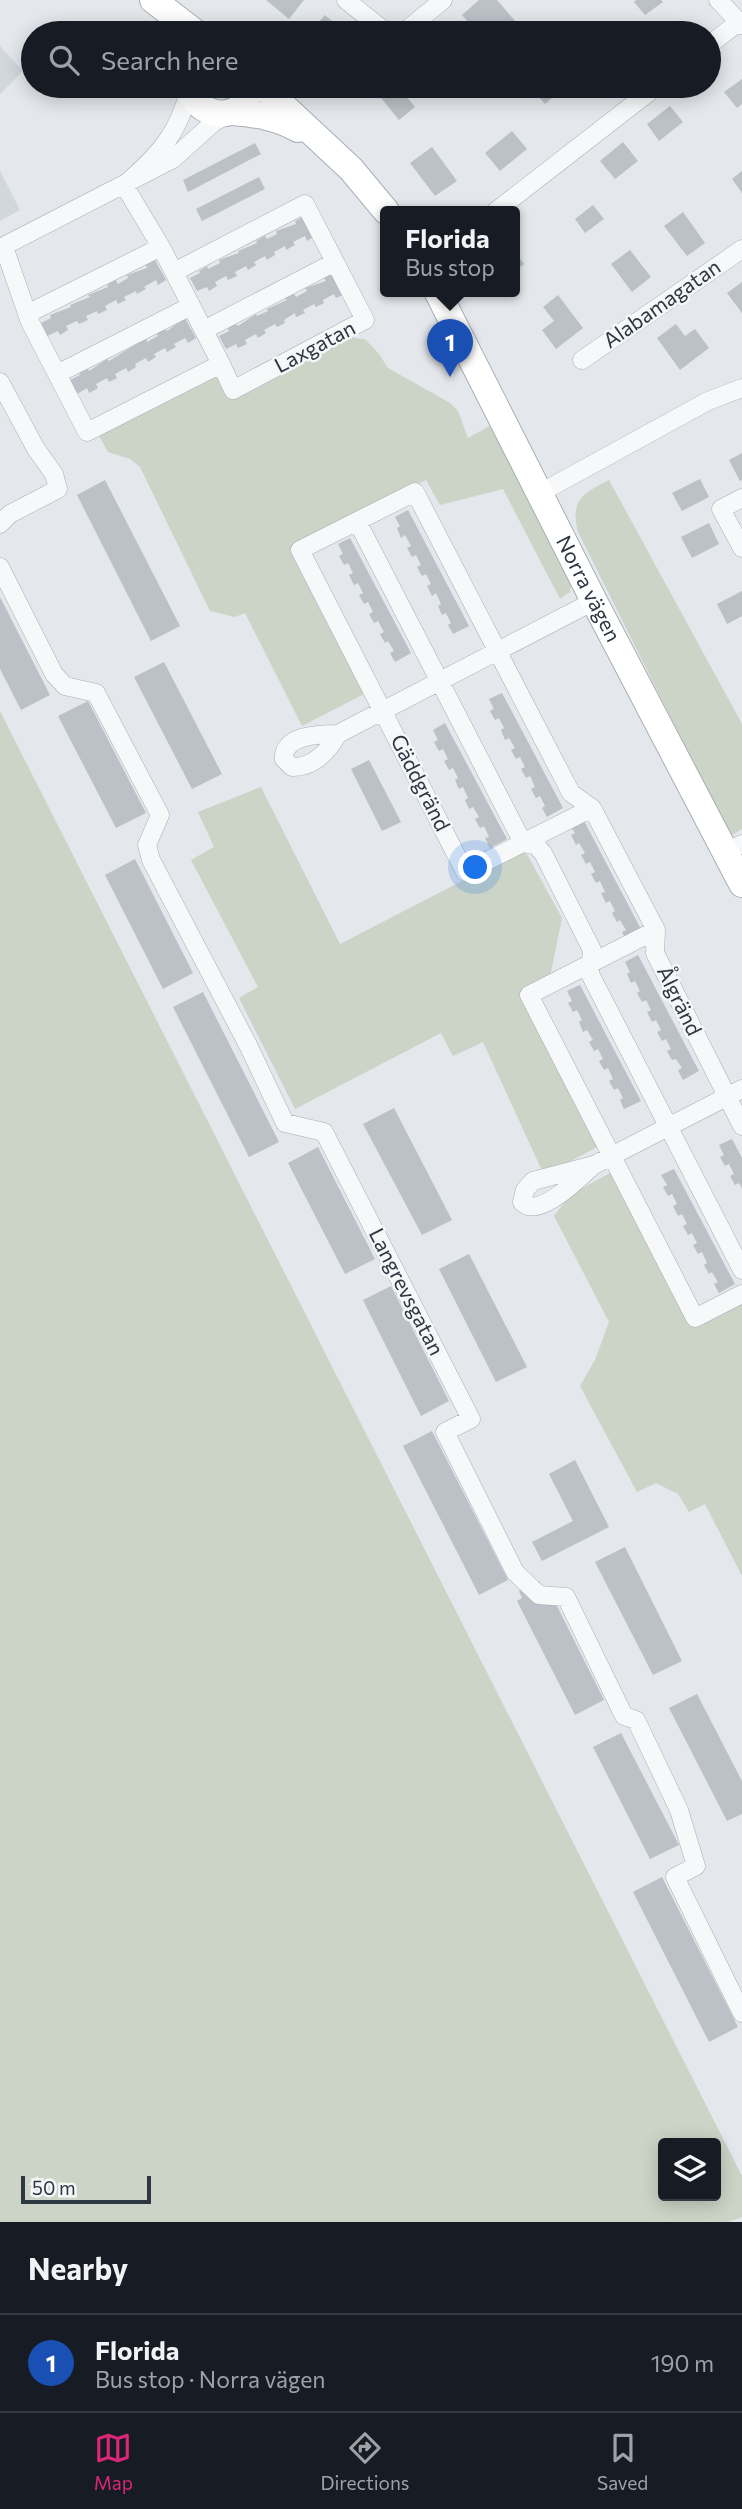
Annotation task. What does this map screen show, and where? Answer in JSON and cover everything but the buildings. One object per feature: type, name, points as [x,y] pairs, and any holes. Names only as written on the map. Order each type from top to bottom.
[{"type":"street","points":[[145,0],[161,21]]},
{"type":"street","points":[[153,0],[180,21]]},
{"type":"street","points":[[346,0],[372,21]]},
{"type":"street","points":[[418,21],[443,0]]},
{"type":"street","points":[[718,0],[741,23],[721,37]]},
{"type":"street","points":[[124,185],[155,158],[166,144],[183,114],[187,98]]},
{"type":"street","points":[[193,98],[211,113],[233,112],[283,121],[351,169]]},
{"type":"street","points":[[221,364],[87,432],[27,314],[2,248],[173,159],[215,121],[242,106],[249,98]]},
{"type":"street","points":[[275,98],[351,169],[382,206]]},
{"type":"street","points":[[502,206],[642,98]]},
{"type":"street","name":"Laxgatan","points":[[124,185],[161,247],[233,390],[365,320],[305,204],[174,272]]},
{"type":"street","points":[[27,314],[161,247]]},
{"type":"street","name":"Alabamagatan","points":[[582,360],[742,249]]},
{"type":"street","points":[[204,330],[335,262]]},
{"type":"street","name":"Norra vägen","points":[[440,297],[594,601],[734,848],[742,884]]},
{"type":"street","points":[[57,374],[191,306]]},
{"type":"street","points":[[0,382],[36,449],[54,474],[58,489],[10,514],[0,524]]},
{"type":"street","points":[[540,492],[708,401],[742,388]]},
{"type":"street","name":"Gäddgränd","points":[[593,808],[465,872],[300,550],[415,492],[571,793],[593,808],[656,930]]},
{"type":"street","points":[[742,498],[721,509],[742,548]]},
{"type":"street","points":[[357,521],[523,843],[535,845],[543,853],[592,950],[590,974],[742,1270]]},
{"type":"street","name":"Langrevsgatan","points":[[0,567],[54,674],[65,686],[96,692],[160,815],[148,845],[151,860],[248,1045],[285,1123],[324,1132],[373,1227],[471,1419],[445,1433],[515,1572],[538,1595],[566,1597],[624,1716],[636,1720],[679,1810],[696,1866],[675,1877],[742,2013]]},
{"type":"street","name":"Gäddgränd","points":[[338,734],[594,601]]},
{"type":"street","points":[[656,930],[528,996],[695,1318],[742,1294]]},
{"type":"street","name":"Ålgränd","points":[[656,930],[655,953],[734,1093],[742,1126]]},
{"type":"street","points":[[594,1165],[734,1093]]},
{"type":"shaded area","points":[[0,46],[21,69],[21,73],[0,94]]},
{"type":"shaded area","points":[[0,171],[20,210],[0,221]]},
{"type":"green space","points":[[344,337],[365,339],[388,368],[450,403],[458,411],[468,438],[493,424],[571,585],[570,592],[560,599],[503,489],[440,505],[426,480],[290,550],[364,694],[302,726],[245,613],[235,617],[210,611],[140,467],[130,459],[108,452],[98,434],[219,376],[232,399]]},
{"type":"green space","points":[[609,480],[742,724],[742,829],[730,836],[578,532],[577,505],[592,489]]},
{"type":"green space","points":[[0,711],[742,2176],[742,2217],[728,2222],[0,2222]]},
{"type":"green space","points":[[261,787],[340,944],[524,849],[562,918],[550,977],[524,990],[603,1144],[544,1175],[483,1042],[453,1056],[441,1033],[295,1109],[239,998],[258,987],[191,860],[214,847],[198,812]]},
{"type":"green space","points":[[612,1172],[694,1326],[742,1303],[742,1576],[705,1504],[689,1512],[678,1494],[656,1483],[637,1492],[580,1386],[595,1360],[609,1322],[554,1216],[570,1195]]},
{"type":"place","name":"Florida","points":[[450,377]]}]
